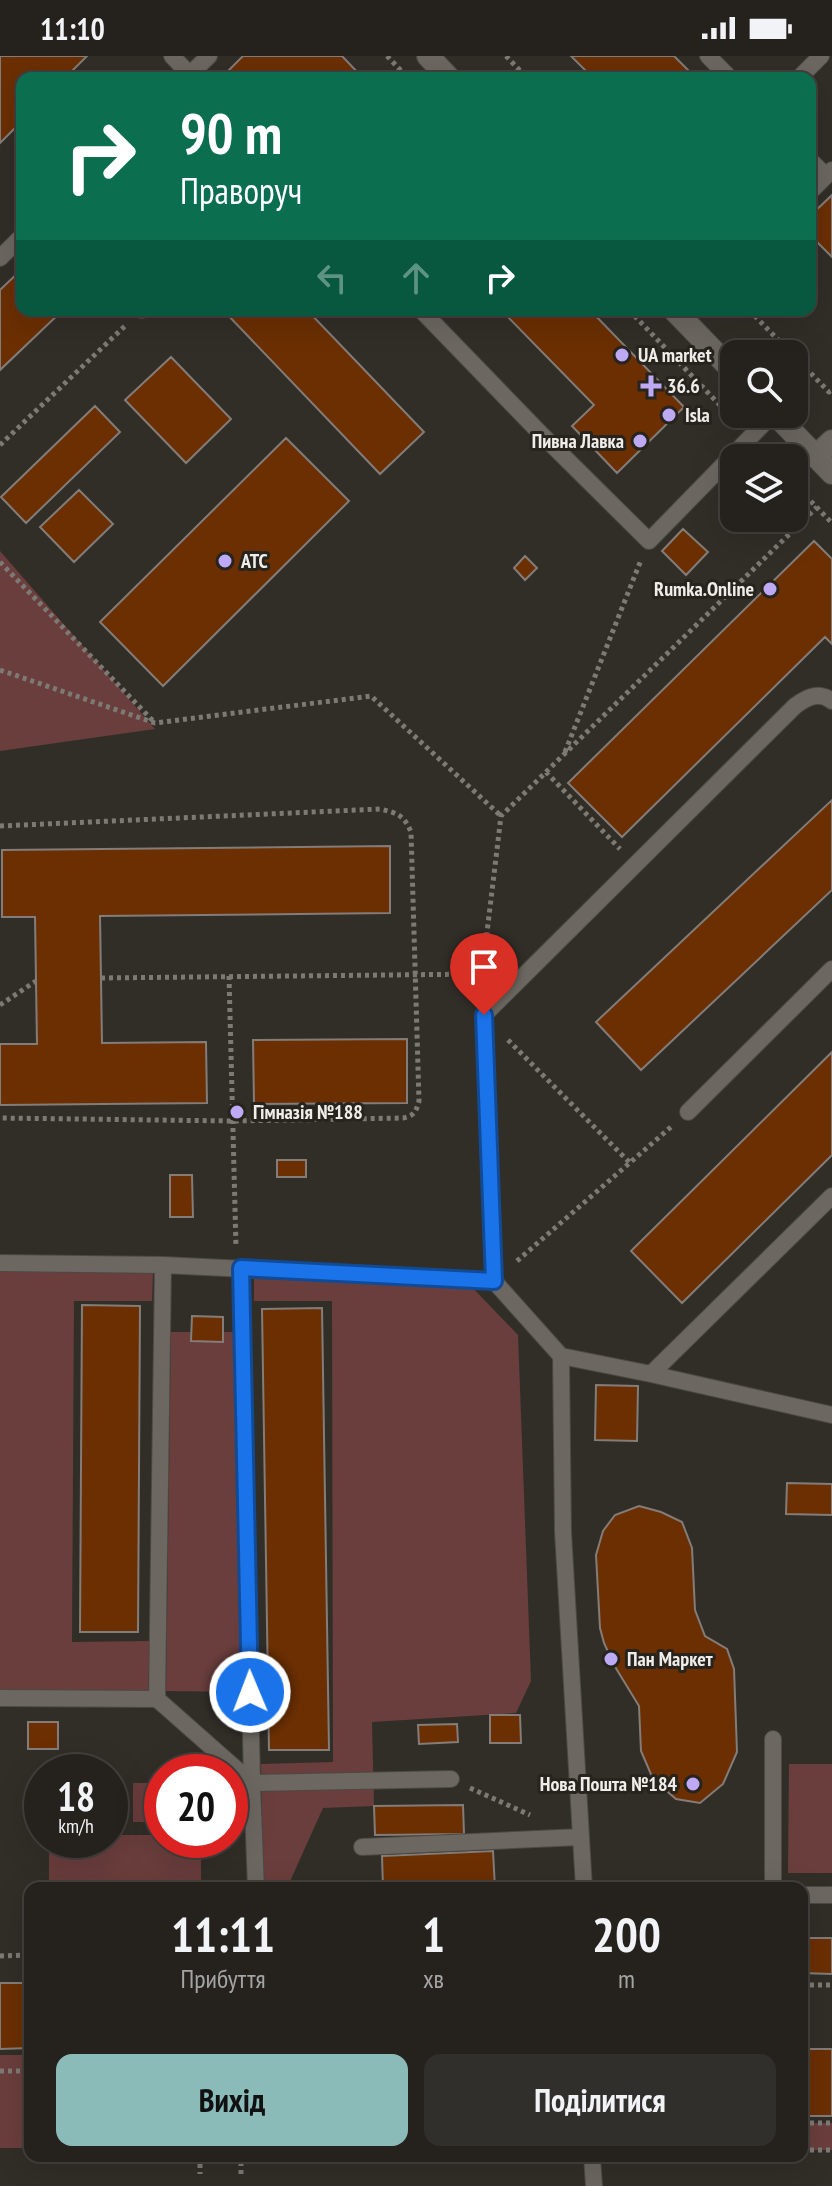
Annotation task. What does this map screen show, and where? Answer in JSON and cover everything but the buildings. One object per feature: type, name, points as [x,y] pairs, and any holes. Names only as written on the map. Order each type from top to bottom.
[{"type":"street","points":[[428,56],[443,72]]},
{"type":"street","points":[[685,316],[720,356]]},
{"type":"street","points":[[795,428],[824,448],[832,473]]},
{"type":"lane","points":[[172,56],[186,72]]},
{"type":"lane","points":[[195,72],[209,56]]},
{"type":"lane","points":[[708,56],[724,72]]},
{"type":"lane","points":[[805,72],[821,56]]},
{"type":"lane","points":[[0,258],[16,242]]},
{"type":"lane","points":[[427,316],[649,541],[759,428]]},
{"type":"lane","points":[[832,701],[825,696],[809,696],[795,706],[484,1015],[494,1281],[561,1356],[832,1415]]},
{"type":"lane","points":[[688,1112],[832,969]]},
{"type":"lane","points":[[651,1374],[832,1196]]},
{"type":"lane","points":[[0,1263],[163,1265],[494,1281]]},
{"type":"lane","points":[[157,1699],[163,1265]]},
{"type":"lane","points":[[241,1268],[256,1882]]},
{"type":"lane","points":[[561,1356],[563,1519],[584,1882]]},
{"type":"lane","points":[[0,1698],[157,1699],[252,1783],[451,1779]]},
{"type":"lane","points":[[773,1739],[773,1882]]},
{"type":"lane","points":[[362,1847],[581,1837]]},
{"type":"lane","points":[[808,1895],[832,1895]]},
{"type":"lane","points":[[592,2162],[594,2186]]},
{"type":"path","points":[[387,56],[402,72]]},
{"type":"path","points":[[506,56],[521,72]]},
{"type":"path","points":[[0,445],[135,316]]},
{"type":"path","points":[[635,316],[750,437]]},
{"type":"path","points":[[755,316],[778,340]]},
{"type":"path","points":[[808,370],[829,392],[832,390]]},
{"type":"path","points":[[808,498],[832,523]]},
{"type":"path","points":[[631,1164],[484,1015],[482,974],[501,816],[817,507]]},
{"type":"path","points":[[564,755],[649,541]]},
{"type":"path","points":[[0,562],[155,723]]},
{"type":"path","points":[[0,670],[155,723],[371,696],[501,816]]},
{"type":"path","points":[[546,772],[634,864]]},
{"type":"path","points":[[0,826],[380,809],[395,813],[407,821],[411,832],[419,1101],[411,1117],[233,1121],[0,1118]]},
{"type":"path","points":[[101,978],[482,974]]},
{"type":"path","points":[[229,976],[237,1260],[241,1268]]},
{"type":"path","points":[[0,1005],[36,981]]},
{"type":"path","points":[[494,1281],[688,1112]]},
{"type":"path","points":[[451,1779],[537,1818]]},
{"type":"path","points":[[0,1956],[24,1955]]},
{"type":"path","points":[[808,1985],[832,1985]]},
{"type":"path","points":[[0,2071],[24,2071]]},
{"type":"path","points":[[808,2123],[832,2123]]},
{"type":"path","points":[[808,2150],[832,2150]]},
{"type":"path","points":[[200,2162],[200,2174]]},
{"type":"path","points":[[241,2162],[241,2174]]},
{"type":"shaded area","points":[[0,551],[155,729],[0,751]]},
{"type":"shaded area","points":[[0,1271],[153,1272],[152,1301],[74,1301],[72,1642],[150,1641],[148,1693],[0,1692]]},
{"type":"shaded area","points":[[254,1279],[469,1284],[518,1335],[531,1681],[516,1713],[372,1722],[374,1806],[323,1808],[290,1882],[263,1882],[261,1764],[333,1762],[332,1301],[254,1301]]},
{"type":"shaded area","points":[[171,1332],[236,1332],[242,1692],[166,1691]]},
{"type":"shaded area","points":[[789,1764],[832,1764],[832,1873],[788,1873]]},
{"type":"shaded area","points":[[133,1783],[144,1783],[144,1822],[133,1822]]},
{"type":"shaded area","points":[[128,1835],[144,1835],[144,1858],[201,1858],[201,1882],[49,1882],[49,1858],[128,1858]]},
{"type":"shaded area","points":[[0,2055],[24,2055],[24,2148],[0,2148]]},
{"type":"shaded area","points":[[808,2123],[832,2123],[832,2150],[808,2150]]},
{"type":"place","name":"UA market","points":[[622,355]]},
{"type":"place","name":"36.6","points":[[651,386]]},
{"type":"place","name":"Isla","points":[[669,415]]},
{"type":"place","name":"Пивна Лавка","points":[[640,441]]},
{"type":"place","name":"АТС","points":[[225,561]]},
{"type":"place","name":"Rumka.Online","points":[[770,589]]},
{"type":"place","name":"Гімназія №188","points":[[237,1112]]},
{"type":"place","name":"Пан Маркет","points":[[611,1659]]},
{"type":"place","name":"Нова Пошта №184","points":[[693,1784]]},
{"type":"route","points":[[250,1692],[241,1268],[494,1281],[484,1015]]}]
